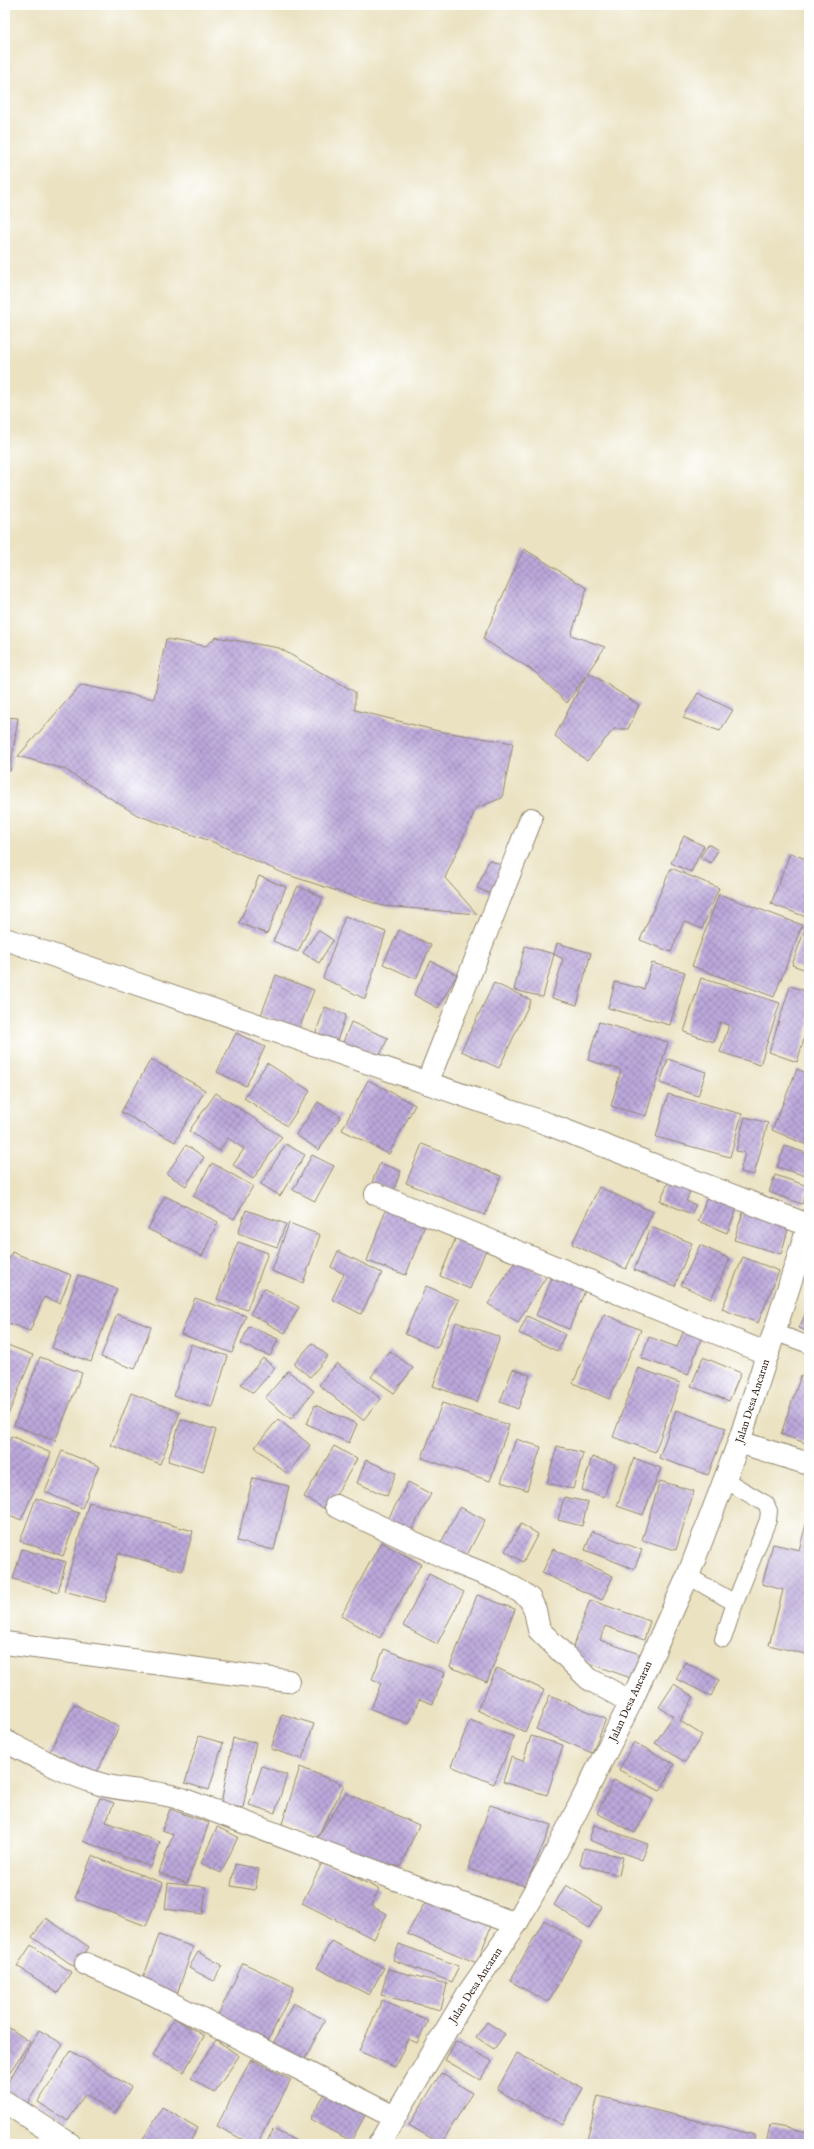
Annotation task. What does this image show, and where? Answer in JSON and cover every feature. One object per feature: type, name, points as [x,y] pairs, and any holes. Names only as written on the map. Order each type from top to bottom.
[{"type":"street","points":[[427,1083],[531,819]]},
{"type":"street","points":[[5,939],[548,1124],[809,1225]]},
{"type":"street","points":[[376,1194],[768,1354]]},
{"type":"street","name":"Jalan Desa Ancaran","points":[[378,2144],[467,1995],[516,1924],[550,1864],[631,1702],[688,1576],[739,1442],[809,1225]]},
{"type":"street","points":[[739,1442],[808,1459]]},
{"type":"street","points":[[336,1506],[457,1563],[502,1581],[524,1594],[530,1599],[535,1610],[539,1630],[589,1679],[631,1702]]},
{"type":"street","points":[[5,1643],[288,1681]]},
{"type":"street","points":[[5,1741],[47,1762],[100,1784],[176,1797],[516,1924]]},
{"type":"street","points":[[86,1964],[153,1994],[394,2117]]},
{"type":"street","points":[[5,2102],[70,2144]]},
{"type":"lane","points":[[774,1332],[809,1345]]},
{"type":"lane","points":[[723,1639],[735,1603],[768,1520],[769,1511],[766,1504],[759,1499],[724,1480]]},
{"type":"lane","points":[[688,1576],[735,1603]]},
{"type":"building","points":[[524,549],[587,588],[571,635],[605,647],[567,703],[535,672],[483,639]]},
{"type":"building","points":[[216,637],[279,648],[355,692],[355,710],[438,731],[513,743],[502,798],[476,808],[445,878],[477,914],[383,906],[285,874],[213,842],[137,815],[64,769],[18,756],[81,685],[154,699],[166,639],[206,646]]},
{"type":"building","points":[[588,672],[639,705],[628,729],[614,729],[587,761],[555,736]]},
{"type":"building","points":[[698,693],[733,710],[720,731],[683,718]]},
{"type":"building","points":[[5,717],[18,718],[10,771],[5,771]]},
{"type":"building","points":[[684,836],[704,846],[691,872],[671,863]]},
{"type":"building","points":[[708,844],[718,850],[711,863],[700,858]]},
{"type":"building","points":[[790,853],[809,860],[809,918],[771,904]]},
{"type":"building","points":[[489,860],[505,867],[493,895],[477,888]]},
{"type":"building","points":[[671,868],[719,888],[702,929],[684,921],[671,952],[640,940]]},
{"type":"building","points":[[259,876],[286,887],[267,934],[239,923]]},
{"type":"building","points":[[298,886],[323,898],[298,952],[273,941]]},
{"type":"building","points":[[719,894],[802,925],[774,997],[692,966]]},
{"type":"building","points":[[345,916],[386,932],[365,999],[323,978]]},
{"type":"building","points":[[806,926],[809,927],[809,971],[792,965]]},
{"type":"building","points":[[318,930],[333,940],[319,963],[303,953]]},
{"type":"building","points":[[399,930],[431,945],[416,979],[383,964]]},
{"type":"building","points":[[557,943],[591,953],[577,1005],[552,998],[563,959],[554,954]]},
{"type":"building","points":[[525,946],[554,954],[543,997],[514,990]]},
{"type":"building","points":[[431,961],[457,975],[438,1008],[414,995]]},
{"type":"building","points":[[652,963],[685,972],[670,1025],[608,1008],[615,982],[644,989]]},
{"type":"building","points":[[276,975],[314,990],[299,1029],[261,1015]]},
{"type":"building","points":[[701,978],[780,1003],[760,1065],[720,1052],[729,1025],[720,1022],[714,1042],[684,1032]]},
{"type":"building","points":[[494,983],[531,1000],[499,1068],[461,1051]]},
{"type":"building","points":[[790,986],[809,992],[809,1023],[797,1062],[769,1052]]},
{"type":"building","points":[[325,1007],[346,1015],[335,1046],[314,1038]]},
{"type":"building","points":[[351,1022],[388,1038],[379,1057],[343,1042]]},
{"type":"building","points":[[599,1022],[668,1042],[646,1116],[611,1106],[621,1070],[588,1060]]},
{"type":"building","points":[[236,1033],[265,1047],[246,1086],[217,1072]]},
{"type":"building","points":[[151,1059],[205,1090],[175,1142],[121,1112]]},
{"type":"building","points":[[668,1059],[706,1072],[698,1096],[660,1083]]},
{"type":"building","points":[[267,1063],[310,1091],[287,1126],[244,1098]]},
{"type":"building","points":[[797,1069],[809,1074],[809,1146],[772,1130]]},
{"type":"building","points":[[368,1080],[415,1105],[389,1154],[342,1130]]},
{"type":"building","points":[[216,1093],[282,1137],[253,1179],[233,1165],[244,1149],[228,1138],[219,1151],[189,1131]]},
{"type":"building","points":[[668,1094],[742,1114],[730,1157],[656,1137]]},
{"type":"building","points":[[318,1102],[341,1116],[319,1150],[296,1135]]},
{"type":"building","points":[[745,1117],[768,1123],[754,1175],[740,1172],[745,1153],[736,1151]]},
{"type":"building","points":[[286,1144],[305,1155],[280,1196],[261,1184]]},
{"type":"building","points":[[422,1144],[501,1176],[485,1215],[406,1183]]},
{"type":"building","points":[[186,1145],[204,1157],[186,1186],[167,1174]]},
{"type":"building","points":[[785,1146],[809,1154],[809,1177],[777,1167]]},
{"type":"building","points":[[312,1155],[334,1166],[315,1201],[293,1190]]},
{"type":"building","points":[[212,1163],[253,1186],[234,1219],[193,1196]]},
{"type":"building","points":[[380,1163],[401,1171],[393,1191],[372,1182]]},
{"type":"building","points":[[775,1175],[808,1186],[802,1204],[769,1192]]},
{"type":"building","points":[[670,1178],[692,1187],[686,1201],[696,1205],[691,1214],[660,1201]]},
{"type":"building","points":[[599,1187],[653,1212],[626,1269],[572,1244]]},
{"type":"building","points":[[165,1196],[218,1222],[202,1256],[148,1229]]},
{"type":"building","points":[[707,1197],[737,1209],[727,1233],[698,1221]]},
{"type":"building","points":[[387,1206],[427,1220],[406,1275],[367,1261]]},
{"type":"building","points":[[744,1209],[790,1223],[781,1254],[734,1240]]},
{"type":"building","points":[[246,1210],[286,1224],[277,1247],[238,1233]]},
{"type":"building","points":[[289,1223],[320,1235],[303,1283],[272,1271]]},
{"type":"building","points":[[651,1227],[692,1243],[675,1286],[634,1270]]},
{"type":"building","points":[[457,1235],[487,1247],[470,1289],[440,1276]]},
{"type":"building","points":[[238,1242],[268,1253],[247,1310],[217,1299]]},
{"type":"building","points":[[700,1245],[730,1259],[711,1299],[681,1285]]},
{"type":"building","points":[[338,1251],[382,1273],[361,1314],[332,1299],[344,1274],[331,1267]]},
{"type":"building","points":[[12,1252],[71,1275],[60,1303],[44,1297],[30,1331],[5,1322],[5,1270]]},
{"type":"building","points":[[743,1257],[779,1271],[758,1323],[722,1309]]},
{"type":"building","points":[[517,1259],[546,1277],[518,1322],[488,1304]]},
{"type":"building","points":[[555,1272],[587,1286],[569,1329],[536,1315]]},
{"type":"building","points":[[78,1275],[117,1289],[91,1362],[52,1348]]},
{"type":"building","points":[[426,1286],[459,1300],[437,1348],[405,1334]]},
{"type":"building","points":[[264,1288],[299,1307],[285,1333],[250,1314]]},
{"type":"building","points":[[195,1298],[246,1316],[232,1353],[181,1334]]},
{"type":"building","points":[[809,1306],[809,1332],[799,1328]]},
{"type":"building","points":[[117,1314],[151,1327],[135,1369],[101,1357]]},
{"type":"building","points":[[604,1314],[641,1330],[609,1399],[573,1383]]},
{"type":"building","points":[[527,1316],[565,1334],[557,1351],[519,1333]]},
{"type":"building","points":[[456,1322],[500,1337],[477,1402],[433,1386]]},
{"type":"building","points":[[249,1326],[278,1339],[270,1356],[241,1344]]},
{"type":"building","points":[[684,1330],[702,1336],[688,1375],[641,1358],[649,1337],[677,1347]]},
{"type":"building","points":[[312,1343],[328,1356],[310,1377],[294,1364]]},
{"type":"building","points":[[5,1344],[33,1355],[5,1422]]},
{"type":"building","points":[[191,1344],[228,1356],[212,1407],[174,1396]]},
{"type":"building","points":[[390,1351],[413,1368],[394,1393],[371,1377]]},
{"type":"building","points":[[40,1357],[82,1373],[55,1441],[14,1425]]},
{"type":"building","points":[[703,1357],[741,1373],[729,1401],[691,1386]]},
{"type":"building","points":[[263,1358],[275,1368],[253,1393],[241,1384]]},
{"type":"building","points":[[337,1363],[381,1399],[363,1420],[319,1385]]},
{"type":"building","points":[[638,1368],[680,1383],[655,1452],[613,1437]]},
{"type":"building","points":[[513,1369],[530,1375],[518,1409],[500,1402]]},
{"type":"building","points":[[288,1371],[314,1391],[291,1419],[265,1398]]},
{"type":"building","points":[[801,1375],[809,1378],[809,1432],[805,1443],[781,1434]]},
{"type":"building","points":[[131,1393],[180,1412],[160,1464],[111,1445]]},
{"type":"building","points":[[442,1403],[509,1425],[490,1481],[422,1458]]},
{"type":"building","points":[[315,1405],[357,1424],[349,1443],[307,1424]]},
{"type":"building","points":[[676,1410],[726,1428],[708,1475],[659,1458]]},
{"type":"building","points":[[181,1419],[216,1430],[203,1472],[168,1461]]},
{"type":"building","points":[[278,1419],[310,1445],[287,1474],[255,1447]]},
{"type":"building","points":[[11,1436],[51,1453],[21,1520],[5,1513],[5,1449]]},
{"type":"building","points":[[516,1439],[541,1447],[527,1490],[501,1482]]},
{"type":"building","points":[[334,1446],[357,1459],[327,1510],[304,1497]]},
{"type":"building","points":[[557,1446],[583,1453],[573,1489],[547,1483]]},
{"type":"building","points":[[62,1451],[99,1466],[82,1508],[45,1492]]},
{"type":"building","points":[[592,1457],[615,1464],[604,1497],[582,1490]]},
{"type":"building","points":[[634,1458],[661,1468],[643,1515],[617,1506]]},
{"type":"building","points":[[366,1460],[396,1473],[387,1496],[357,1483]]},
{"type":"building","points":[[253,1478],[289,1486],[274,1550],[237,1541]]},
{"type":"building","points":[[660,1481],[694,1491],[676,1550],[642,1540]]},
{"type":"building","points":[[408,1482],[431,1494],[409,1535],[386,1523]]},
{"type":"building","points":[[564,1497],[588,1502],[582,1526],[558,1520]]},
{"type":"building","points":[[36,1498],[79,1513],[63,1556],[20,1541]]},
{"type":"building","points":[[89,1502],[193,1531],[182,1571],[118,1553],[105,1602],[64,1591]]},
{"type":"building","points":[[460,1507],[485,1520],[464,1561],[438,1548]]},
{"type":"building","points":[[809,1513],[809,1655],[769,1645],[783,1590],[762,1584],[773,1544],[799,1550]]},
{"type":"building","points":[[521,1524],[538,1534],[523,1562],[505,1551]]},
{"type":"building","points":[[592,1531],[642,1550],[634,1569],[585,1550]]},
{"type":"building","points":[[381,1542],[421,1564],[380,1638],[341,1616]]},
{"type":"building","points":[[22,1549],[66,1562],[58,1592],[13,1579]]},
{"type":"building","points":[[553,1549],[613,1576],[602,1600],[542,1573]]},
{"type":"building","points":[[429,1574],[464,1592],[437,1644],[403,1626]]},
{"type":"building","points":[[477,1595],[515,1609],[487,1682],[450,1667]]},
{"type":"building","points":[[590,1600],[650,1621],[644,1640],[605,1626],[600,1640],[645,1656],[636,1680],[570,1656]]},
{"type":"building","points":[[384,1649],[445,1673],[433,1704],[419,1699],[409,1724],[371,1709],[381,1683],[372,1679]]},
{"type":"building","points":[[685,1662],[719,1680],[711,1696],[676,1679]]},
{"type":"building","points":[[497,1668],[544,1690],[525,1732],[477,1710]]},
{"type":"building","points":[[674,1684],[694,1697],[680,1721],[702,1735],[685,1762],[655,1743],[673,1716],[659,1707]]},
{"type":"building","points":[[550,1695],[606,1719],[592,1753],[536,1729]]},
{"type":"building","points":[[74,1704],[119,1727],[95,1776],[49,1753]]},
{"type":"building","points":[[282,1714],[314,1724],[302,1759],[271,1749]]},
{"type":"building","points":[[470,1720],[514,1737],[494,1784],[451,1766]]},
{"type":"building","points":[[199,1736],[223,1743],[209,1790],[185,1783]]},
{"type":"building","points":[[531,1736],[563,1745],[547,1795],[503,1782],[511,1757],[523,1761]]},
{"type":"building","points":[[233,1738],[256,1742],[243,1808],[221,1804]]},
{"type":"building","points":[[634,1742],[674,1764],[660,1791],[619,1770]]},
{"type":"building","points":[[262,1766],[287,1775],[275,1813],[249,1805]]},
{"type":"building","points":[[300,1767],[344,1785],[317,1838],[346,1793],[419,1825],[400,1867],[355,1856],[282,1824]]},
{"type":"building","points":[[614,1780],[653,1800],[635,1833],[597,1813]]},
{"type":"building","points":[[100,1798],[114,1803],[106,1822],[160,1842],[151,1867],[83,1841]]},
{"type":"building","points":[[490,1805],[552,1825],[525,1886],[468,1869]]},
{"type":"building","points":[[170,1809],[209,1823],[187,1883],[159,1873],[173,1834],[162,1830]]},
{"type":"building","points":[[594,1825],[648,1844],[642,1860],[589,1840]]},
{"type":"building","points":[[217,1827],[238,1837],[221,1873],[201,1863]]},
{"type":"building","points":[[584,1848],[623,1857],[619,1875],[580,1865]]},
{"type":"building","points":[[92,1856],[163,1883],[146,1926],[75,1898]]},
{"type":"building","points":[[323,1861],[379,1889],[371,1906],[387,1914],[374,1939],[302,1903]]},
{"type":"building","points":[[235,1864],[259,1869],[255,1890],[231,1886]]},
{"type":"building","points":[[168,1883],[206,1887],[203,1914],[165,1909]]},
{"type":"building","points":[[566,1885],[602,1907],[589,1928],[554,1905]]},
{"type":"building","points":[[428,1897],[493,1921],[477,1963],[407,1934]]},
{"type":"building","points":[[46,1918],[89,1947],[75,1967],[32,1937]]},
{"type":"building","points":[[544,1920],[582,1942],[548,2002],[510,1981]]},
{"type":"building","points":[[159,1935],[193,1947],[176,1997],[141,1984]]},
{"type":"building","points":[[331,1941],[384,1968],[369,1995],[317,1968]]},
{"type":"building","points":[[399,1944],[459,1966],[452,1982],[393,1960]]},
{"type":"building","points":[[31,1945],[71,1972],[58,1993],[17,1966]]},
{"type":"building","points":[[198,1952],[222,1965],[214,1981],[189,1968]]},
{"type":"building","points":[[243,1963],[294,1987],[267,2043],[216,2019]]},
{"type":"building","points":[[388,1969],[447,1984],[441,2010],[381,1995]]},
{"type":"building","points":[[382,2000],[428,2021],[417,2043],[408,2039],[395,2067],[359,2051]]},
{"type":"building","points":[[293,2003],[325,2020],[303,2062],[272,2046]]},
{"type":"building","points":[[174,2018],[204,2036],[184,2072],[153,2055]]},
{"type":"building","points":[[487,2022],[505,2034],[494,2049],[476,2037]]},
{"type":"building","points":[[5,2025],[30,2042],[5,2079]]},
{"type":"building","points":[[39,2030],[63,2044],[27,2104],[5,2091],[5,2087]]},
{"type":"building","points":[[216,2040],[239,2056],[214,2093],[191,2078]]},
{"type":"building","points":[[456,2041],[492,2061],[480,2080],[445,2060]]},
{"type":"building","points":[[71,2051],[131,2087],[115,2113],[85,2094],[68,2121],[38,2102]]},
{"type":"building","points":[[517,2053],[583,2088],[563,2125],[497,2090]]},
{"type":"building","points":[[251,2059],[291,2080],[257,2144],[251,2144],[217,2126]]},
{"type":"building","points":[[441,2073],[472,2093],[441,2144],[409,2125]]},
{"type":"building","points":[[327,2090],[367,2112],[351,2141],[310,2119]]},
{"type":"building","points":[[598,2096],[755,2135],[753,2144],[586,2144]]},
{"type":"building","points":[[162,2107],[198,2128],[189,2144],[140,2144]]},
{"type":"building","points":[[770,2125],[809,2132],[809,2144],[766,2144]]},
{"type":"building","points":[[273,2129],[302,2144],[266,2144]]}]
